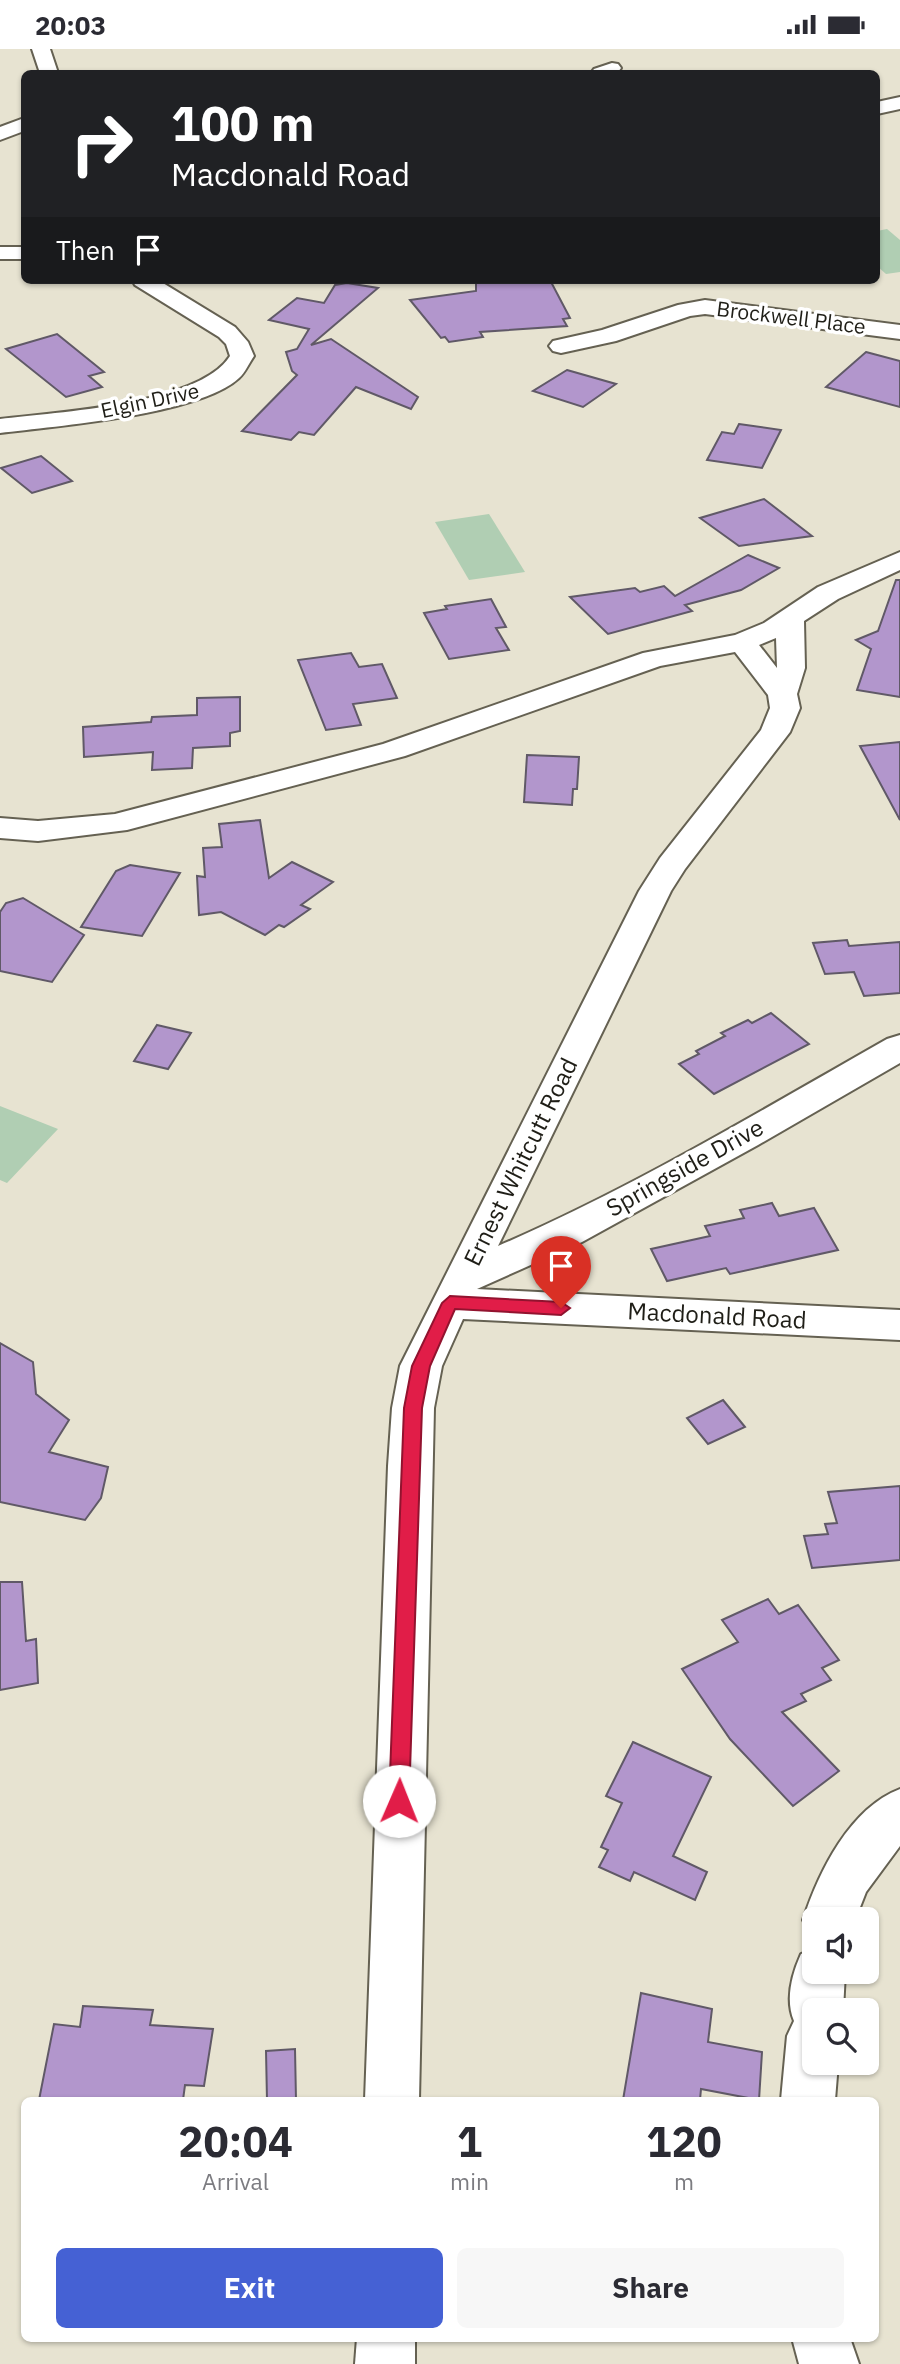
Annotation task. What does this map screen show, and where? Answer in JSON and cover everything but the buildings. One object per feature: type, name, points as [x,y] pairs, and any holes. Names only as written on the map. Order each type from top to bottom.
[{"type":"street","points":[[41,49],[48,70]]},
{"type":"street","points":[[880,107],[900,103]]},
{"type":"street","points":[[0,134],[21,125]]},
{"type":"street","points":[[0,253],[21,253]]},
{"type":"street","name":"Elgin Drive","points":[[0,426],[181,398],[216,385],[236,369],[242,355],[237,342],[228,332],[150,284]]},
{"type":"street","name":"Brockwell Place","points":[[561,346],[608,336],[686,310],[705,307],[900,332]]},
{"type":"street","points":[[0,828],[38,831],[116,823],[394,750],[674,653],[742,642],[760,636],[828,593],[900,560]]},
{"type":"street","name":"Ernest Whitcutt Road","points":[[392,2097],[403,1638],[413,1408],[421,1366],[655,891],[671,865],[775,732],[785,708],[779,689],[791,668],[790,619]]},
{"type":"street","points":[[742,642],[779,689]]},
{"type":"street","points":[[674,653],[711,658],[739,666],[779,689]]},
{"type":"street","name":"Springside Drive","points":[[457,1290],[745,1136],[900,1047]]},
{"type":"street","name":"Macdonald Road","points":[[457,1290],[900,1325]]},
{"type":"street","points":[[832,1907],[834,1898],[859,1857],[900,1812]]},
{"type":"street","points":[[808,2097],[810,2075]]},
{"type":"street","points":[[385,2364],[386,2342]]},
{"type":"street","points":[[822,2342],[829,2364]]},
{"type":"green space","points":[[887,229],[900,240],[900,272],[886,274],[880,269],[880,230]]},
{"type":"green space","points":[[489,514],[525,572],[469,580],[435,522]]},
{"type":"green space","points":[[0,1106],[58,1129],[7,1183],[0,1180]]},
{"type":"route","points":[[399,1801],[410,1466],[413,1408],[421,1366],[450,1303],[561,1308]]}]
